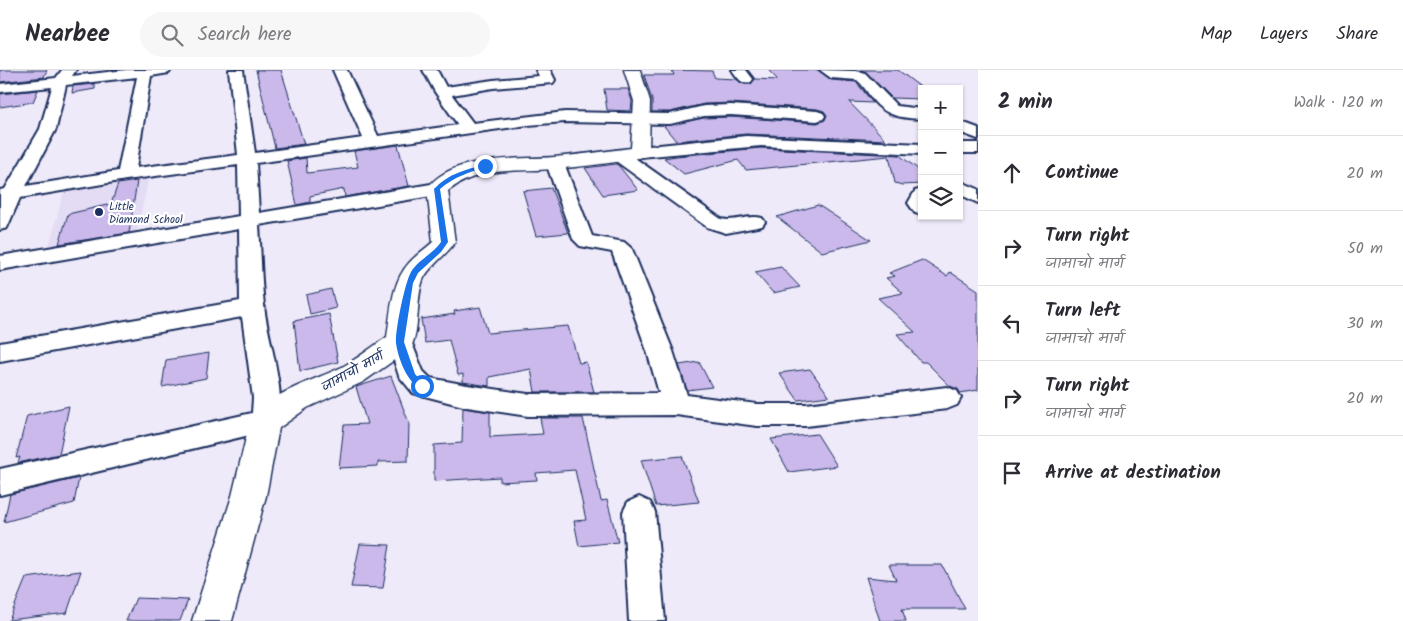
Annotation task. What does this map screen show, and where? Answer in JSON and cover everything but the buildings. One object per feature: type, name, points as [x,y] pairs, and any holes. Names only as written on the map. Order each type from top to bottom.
[{"type":"street","points":[[0,88],[64,76],[164,70]]},
{"type":"street","points":[[212,621],[249,496],[265,421],[267,398],[252,307],[247,159],[236,70]]},
{"type":"street","points":[[340,70],[373,142]]},
{"type":"street","points":[[430,70],[442,92],[469,128]]},
{"type":"street","points":[[630,154],[642,117],[642,101],[632,70]]},
{"type":"street","points":[[827,70],[836,76],[854,76],[865,79],[886,107],[893,111],[918,114]]},
{"type":"street","points":[[126,175],[145,71]]},
{"type":"street","points":[[442,92],[546,75],[565,117]]},
{"type":"street","points":[[0,224],[6,195],[48,129],[64,76]]},
{"type":"street","points":[[6,195],[126,175],[528,120],[565,117],[670,119],[704,111],[731,110],[817,116]]},
{"type":"street","points":[[963,128],[978,134]]},
{"type":"street","points":[[0,264],[437,189],[447,180],[466,171],[485,166],[555,163],[716,142],[763,141],[918,149]]},
{"type":"street","points":[[963,148],[978,148]]},
{"type":"street","points":[[897,149],[918,162]]},
{"type":"street","points":[[630,154],[714,223],[726,227],[755,222]]},
{"type":"street","points":[[555,163],[583,239],[589,243],[613,243],[621,249],[660,351],[676,404]]},
{"type":"street","points":[[963,188],[978,197]]},
{"type":"street","points":[[437,189],[444,242],[439,251],[415,271],[409,283],[400,342],[405,361],[412,376],[422,386],[467,396],[528,405],[676,404],[757,415],[806,415],[947,398]]},
{"type":"street","points":[[0,352],[252,307]]},
{"type":"street","name":"जामाचो मार्ग","points":[[265,421],[296,400],[352,374],[400,342]]},
{"type":"street","points":[[0,482],[265,421]]},
{"type":"street","points":[[638,512],[647,621]]},
{"type":"shaded area","name":"Little Diamond School","points":[[149,177],[136,234],[48,250],[64,191]]},
{"type":"place","name":"Little Diamond School","points":[[99,212]]},
{"type":"route","points":[[422,386],[412,376],[405,361],[400,342],[409,283],[415,271],[439,251],[444,242],[437,189],[447,180],[466,171],[485,166]]}]
